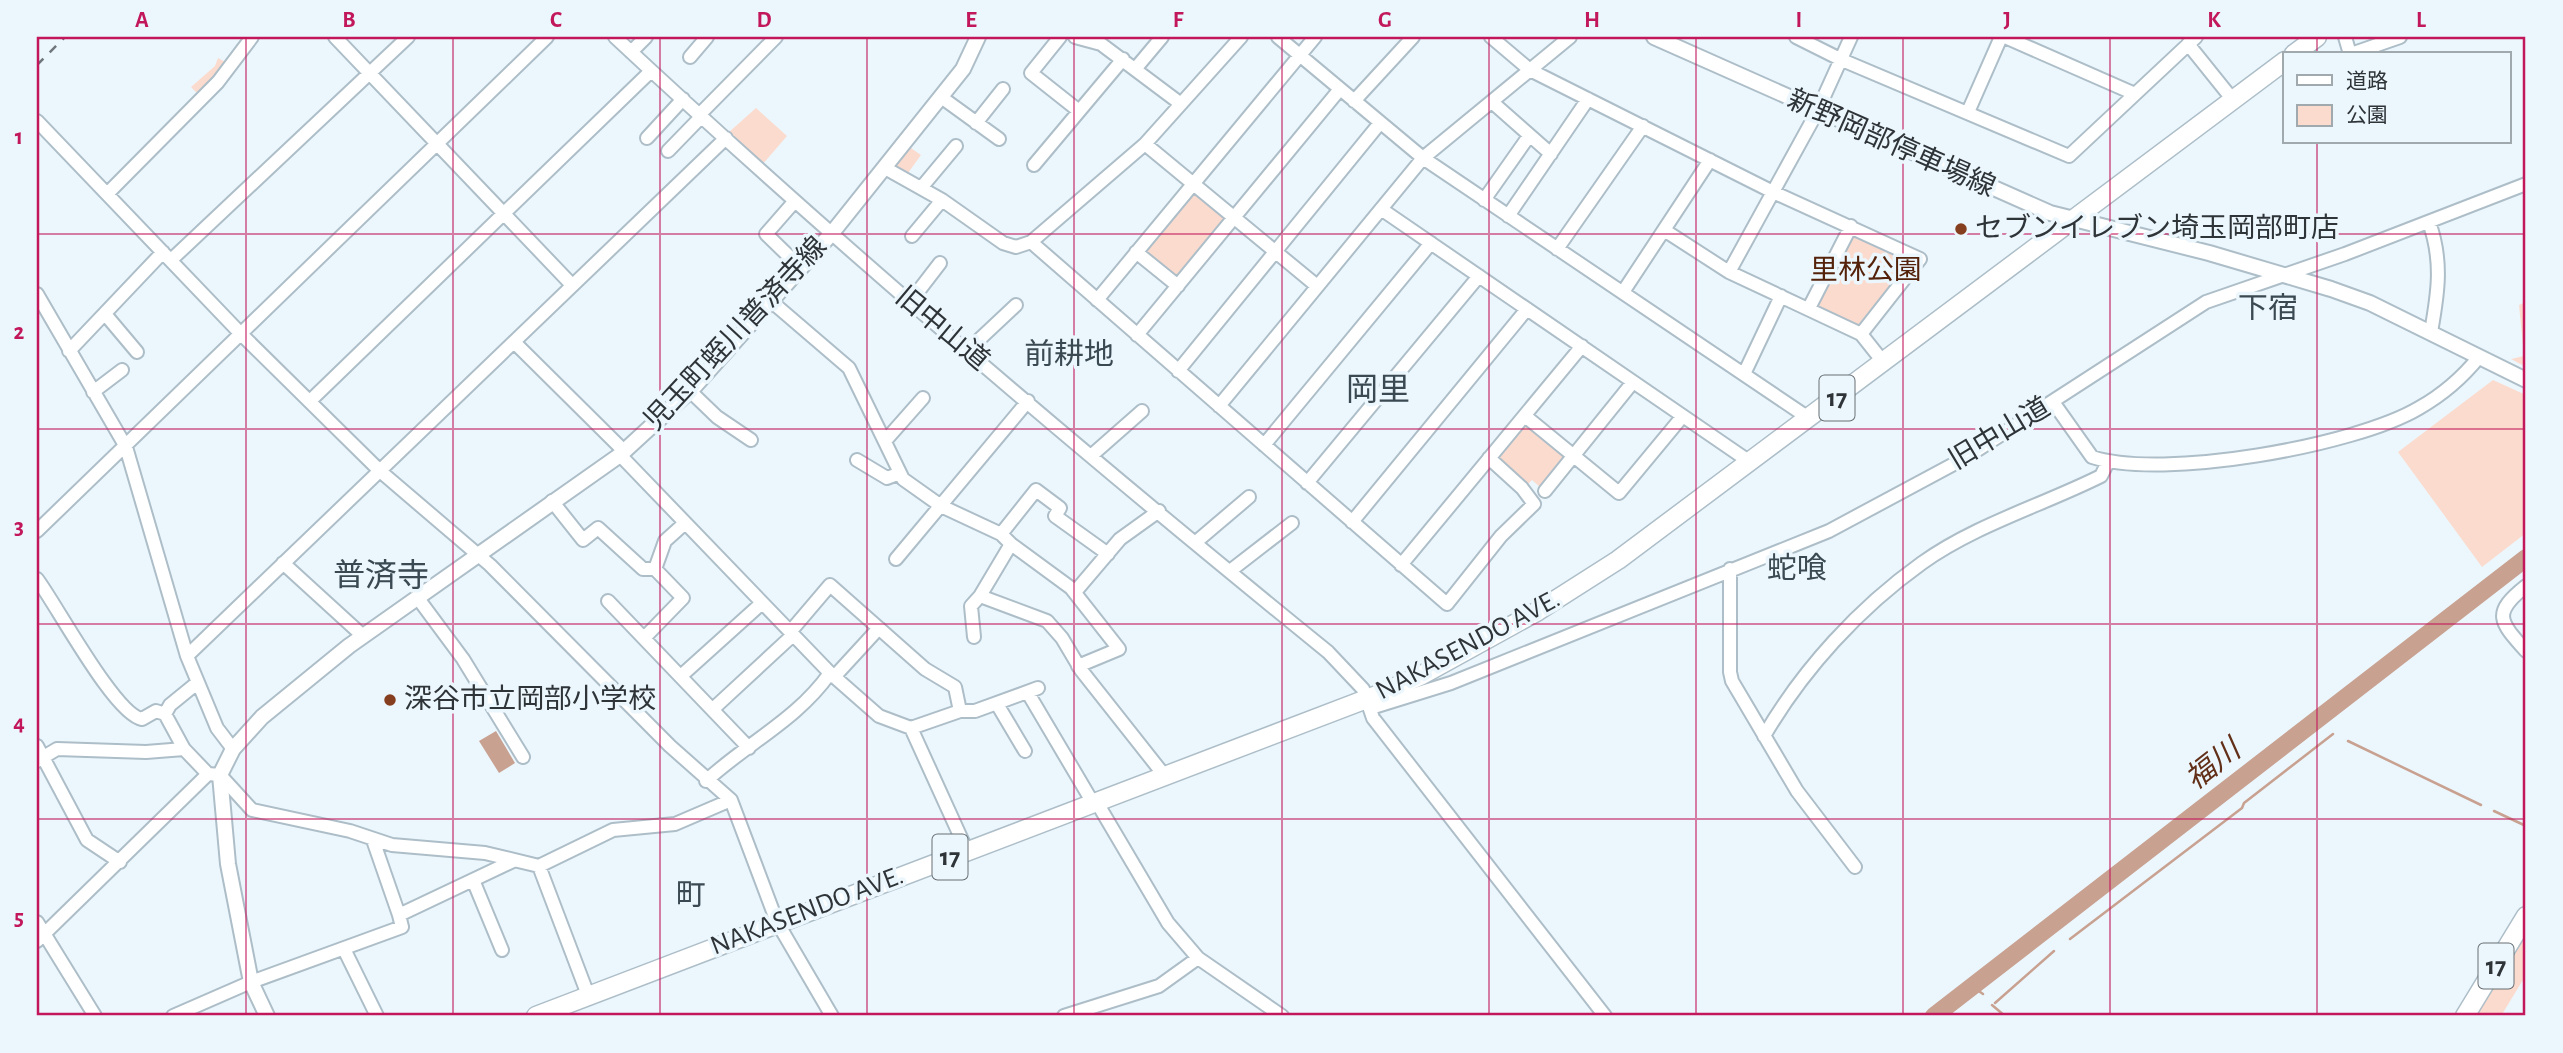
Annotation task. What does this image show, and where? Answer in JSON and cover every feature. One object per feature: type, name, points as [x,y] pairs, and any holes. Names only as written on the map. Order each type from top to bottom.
[{"type":"highway","points":[[2297,52],[2317,37]]},
{"type":"highway","name":"NAKASENDO AVE.","points":[[536,1016],[1366,700],[1445,662],[1538,611],[1618,560],[1810,419],[2283,62]]},
{"type":"highway","name":"17","points":[[2465,1016],[2526,916]]},
{"type":"main road","name":"児玉町蛭川普済寺線","points":[[214,775],[262,717],[363,636],[622,453],[690,391],[832,233],[963,69],[978,37]]},
{"type":"main road","name":"新野岡部停車場線","points":[[1654,37],[1967,178],[2075,220],[2197,249],[2370,303],[2526,380]]},
{"type":"main road","points":[[214,775],[251,982],[267,1016]]},
{"type":"street","points":[[107,192],[218,82],[252,37]]},
{"type":"street","points":[[335,37],[572,285]]},
{"type":"street","points":[[69,351],[167,256],[408,37]]},
{"type":"street","points":[[37,531],[547,37]]},
{"type":"street","name":"旧中山道","points":[[615,37],[794,202],[967,351],[1328,652],[1363,689],[1373,718],[1605,1016]]},
{"type":"street","points":[[631,52],[646,37]]},
{"type":"street","points":[[668,151],[776,37]]},
{"type":"street","points":[[1060,37],[1031,73],[1079,111]]},
{"type":"street","points":[[1075,37],[1101,44],[1181,104]]},
{"type":"street","points":[[1136,68],[1162,37]]},
{"type":"street","points":[[885,167],[942,200],[1003,243],[1016,247],[1031,242],[1145,144],[1241,37]]},
{"type":"street","points":[[1278,37],[1423,158],[1810,419]]},
{"type":"street","points":[[1097,300],[1315,37]]},
{"type":"street","points":[[1354,101],[1413,37]]},
{"type":"street","points":[[1491,37],[1530,70],[1773,192],[1920,259],[1861,334]]},
{"type":"street","points":[[1219,406],[1423,158],[1570,37]]},
{"type":"street","points":[[1796,37],[1842,60],[1968,111],[2069,156],[2192,41],[2233,100]]},
{"type":"street","points":[[1729,272],[1818,112],[1851,37]]},
{"type":"street","points":[[1968,111],[2003,37],[2135,94]]},
{"type":"street","points":[[2356,52],[2400,37]]},
{"type":"street","points":[[690,57],[704,38]]},
{"type":"street","points":[[1034,165],[1123,59]]},
{"type":"street","points":[[311,400],[651,71]]},
{"type":"street","points":[[976,123],[1003,89]]},
{"type":"street","points":[[1138,335],[1340,89]]},
{"type":"street","points":[[941,97],[999,139]]},
{"type":"street","points":[[647,138],[683,99]]},
{"type":"street","points":[[1508,216],[1588,99]]},
{"type":"street","points":[[1492,102],[1550,154]]},
{"type":"street","points":[[37,121],[241,334],[311,400],[380,471],[475,555],[490,565],[706,780],[731,800],[777,922],[832,1016]]},
{"type":"street","points":[[1178,371],[1380,123]]},
{"type":"street","points":[[1557,249],[1643,126]]},
{"type":"street","points":[[1484,200],[1530,136]]},
{"type":"street","points":[[187,656],[726,138]]},
{"type":"street","points":[[1145,144],[1317,286]]},
{"type":"street","points":[[921,188],[956,146]]},
{"type":"street","points":[[1623,292],[1710,160]]},
{"type":"street","name":"旧中山道","points":[[1366,700],[1377,706],[1466,675],[1829,531],[1965,457],[2206,302],[2526,184]]},
{"type":"street","points":[[912,236],[942,200]]},
{"type":"street","points":[[794,202],[766,234],[801,268]]},
{"type":"street","points":[[1381,209],[1750,463]]},
{"type":"street","points":[[2429,222],[2437,244],[2440,267],[2431,332]]},
{"type":"street","points":[[1809,309],[1851,226]]},
{"type":"street","points":[[1664,230],[1729,272],[1861,334],[1884,363]]},
{"type":"street","points":[[1031,242],[1447,604],[1501,536],[1534,504],[1522,488],[1489,458]]},
{"type":"street","points":[[1264,445],[1431,243]]},
{"type":"street","points":[[1136,253],[1178,286]]},
{"type":"street","points":[[910,302],[940,263]]},
{"type":"street","points":[[1307,483],[1479,276]]},
{"type":"street","points":[[37,294],[126,447],[187,656],[217,728],[233,749]]},
{"type":"street","points":[[1744,374],[1781,296]]},
{"type":"street","points":[[772,302],[849,368],[903,479],[941,506],[1001,534],[1075,593],[1119,649],[1078,666]]},
{"type":"street","points":[[967,351],[1016,306]]},
{"type":"street","points":[[1352,522],[1527,309]]},
{"type":"street","points":[[105,314],[137,352]]},
{"type":"street","points":[[514,342],[832,675],[879,716],[911,728],[960,710],[975,711],[1033,690],[1095,802],[1168,923],[1198,958],[1282,1016]]},
{"type":"street","points":[[1401,565],[1582,346]]},
{"type":"street","points":[[2053,402],[2092,457],[2108,462],[2198,464],[2261,455],[2335,438],[2417,410],[2462,377],[2479,357]]},
{"type":"street","points":[[93,392],[122,370]]},
{"type":"street","points":[[1545,491],[1633,382]]},
{"type":"street","points":[[690,391],[717,417],[751,440]]},
{"type":"street","points":[[884,441],[923,398]]},
{"type":"street","points":[[896,559],[1028,401]]},
{"type":"street","points":[[1092,454],[1142,411]]},
{"type":"street","points":[[1525,415],[1619,493],[1682,417]]},
{"type":"street","points":[[857,460],[887,478],[900,473]]},
{"type":"street","points":[[1764,736],[1794,688],[1853,620],[1923,562],[1965,538],[2101,476],[2108,462]]},
{"type":"street","points":[[1001,534],[1036,490],[1060,508],[1055,516],[1108,554]]},
{"type":"street","points":[[1196,542],[1249,497]]},
{"type":"street","points":[[552,501],[583,540],[598,528],[643,569],[655,569],[683,598],[646,636]]},
{"type":"street","points":[[1075,593],[1121,539],[1158,511]]},
{"type":"street","points":[[655,569],[665,541],[685,523]]},
{"type":"street","points":[[1230,572],[1292,523]]},
{"type":"street","points":[[974,637],[971,606],[980,596],[1011,544]]},
{"type":"street","points":[[284,563],[363,636]]},
{"type":"street","points":[[1730,569],[1730,672],[1797,791],[1856,867]]},
{"type":"street","points":[[37,579],[80,647],[129,713],[142,719],[156,711],[164,714],[184,749],[252,810],[350,831],[392,845],[485,853],[539,866],[613,830],[675,824],[731,800]]},
{"type":"street","points":[[713,709],[792,634],[830,585],[925,669],[955,687],[960,710]]},
{"type":"street","points":[[2526,586],[2508,600],[2501,613],[2503,623],[2526,651]]},
{"type":"street","points":[[980,596],[1047,621],[1062,638],[1078,666],[1164,775]]},
{"type":"street","points":[[417,597],[463,659],[523,757]]},
{"type":"street","points":[[608,601],[646,636],[750,748]]},
{"type":"street","points":[[682,675],[762,603]]},
{"type":"street","points":[[706,780],[774,731],[879,628]]},
{"type":"street","points":[[1445,662],[1466,675]]},
{"type":"street","points":[[1445,662],[1449,677],[1466,675]]},
{"type":"street","points":[[164,714],[170,705],[197,683]]},
{"type":"street","points":[[997,704],[1025,751]]},
{"type":"street","points":[[911,728],[967,851]]},
{"type":"street","points":[[120,862],[87,840],[39,755],[57,749],[146,752],[184,749]]},
{"type":"street","points":[[41,939],[214,775]]},
{"type":"street","points":[[173,1016],[251,982],[401,928],[373,840]]},
{"type":"street","points":[[399,915],[513,861]]},
{"type":"street","points":[[539,866],[589,995]]},
{"type":"street","points":[[473,880],[502,950]]},
{"type":"street","points":[[37,922],[41,939],[95,1016]]},
{"type":"street","points":[[344,949],[377,1016]]},
{"type":"street","points":[[1064,1016],[1159,986],[1198,958]]},
{"type":"green space","points":[[218,58],[227,63],[201,97],[191,87],[215,66]]},
{"type":"green space","points":[[756,108],[787,136],[762,165],[728,133]]},
{"type":"green space","points":[[908,146],[921,155],[908,173],[892,165]]},
{"type":"green space","points":[[1194,190],[1227,219],[1177,277],[1144,251]]},
{"type":"green space","name":"里林公園","points":[[1854,233],[1914,260],[1858,325],[1818,308],[1817,302]]},
{"type":"green space","points":[[2526,302],[2526,367],[2511,359],[2524,356],[2519,305]]},
{"type":"green space","points":[[2493,380],[2526,395],[2526,533],[2482,567],[2398,452]]},
{"type":"green space","points":[[1526,422],[1568,456],[1541,488],[1532,480],[1527,485],[1496,457]]},
{"type":"green space","points":[[2526,933],[2526,975],[2501,1016],[2476,1016]]},
{"type":"shaded area","points":[[496,731],[515,763],[499,773],[479,741]]},
{"type":"waterway","name":"福川","points":[[1934,1016],[2526,558]]},
{"type":"waterway","points":[[2070,939],[2242,808],[2244,803],[2333,734]]},
{"type":"waterway","points":[[2348,741],[2481,805]]},
{"type":"waterway","points":[[2494,811],[2526,826]]},
{"type":"waterway","points":[[1995,1003],[2054,951]]},
{"type":"waterway","points":[[1973,987],[1983,994]]},
{"type":"waterway","points":[[1992,1005],[2005,1016]]},
{"type":"railway","points":[[37,65],[65,37]]},
{"type":"place","name":"セブンイレブン埼玉岡部町店","points":[[1961,229]]},
{"type":"place","name":"深谷市立岡部小学校","points":[[390,700]]},
{"type":"district","name":"下宿","points":[[2268,309]]},
{"type":"district","name":"前耕地","points":[[1069,355]]},
{"type":"district","name":"岡里","points":[[1378,390]]},
{"type":"district","name":"蛇喰","points":[[1797,569]]},
{"type":"district","name":"普済寺","points":[[381,576]]},
{"type":"district","name":"町","points":[[691,896]]}]
